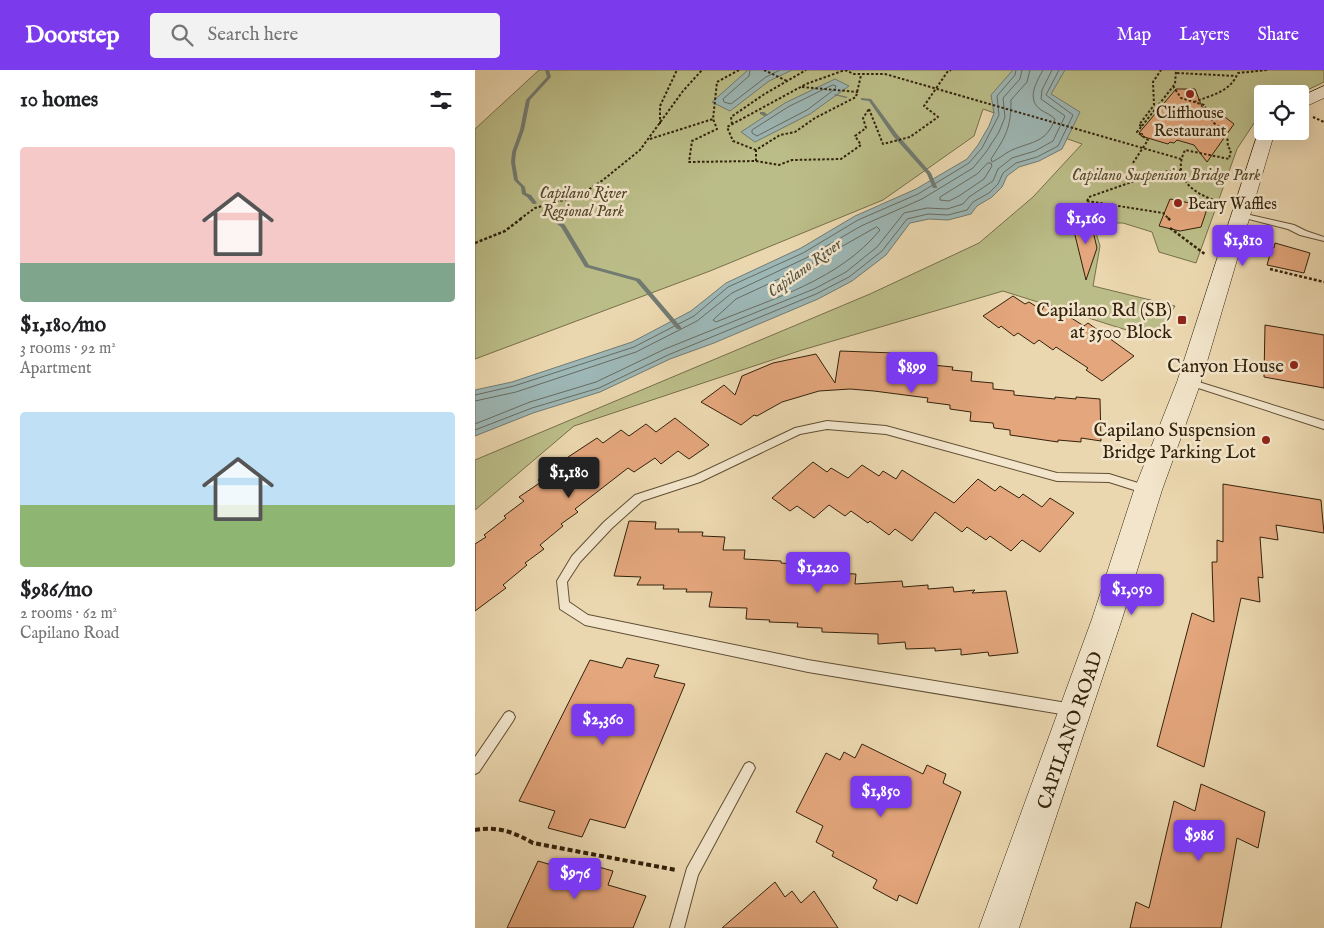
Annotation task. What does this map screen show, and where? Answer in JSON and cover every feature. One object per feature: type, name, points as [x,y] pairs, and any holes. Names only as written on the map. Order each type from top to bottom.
[{"type":"main road","points":[[1309,100],[1324,92]]},
{"type":"main road","name":"CAPILANO ROAD","points":[[999,928],[1075,710],[1148,490],[1189,382],[1231,208],[1262,140]]},
{"type":"lane","points":[[1231,208],[1324,239]]},
{"type":"lane","points":[[1189,382],[1324,425]]},
{"type":"lane","points":[[1075,710],[808,666],[585,620],[564,605],[562,581],[583,552],[608,525],[639,498],[697,479],[799,431],[827,425],[886,430],[1057,477],[1109,478],[1148,490]]},
{"type":"lane","points":[[475,768],[509,717]]},
{"type":"lane","points":[[677,928],[692,872],[749,768]]},
{"type":"path","points":[[475,243],[505,231],[535,208],[590,191],[623,164],[649,139],[683,91],[702,70]]},
{"type":"path","points":[[739,70],[717,82],[713,118],[717,129],[692,141],[689,162],[756,161],[779,165],[792,160],[841,159],[861,145],[855,136],[866,128],[863,118],[869,109],[883,144],[910,137],[938,117],[925,106],[948,71],[951,70]]},
{"type":"path","points":[[764,70],[787,81]]},
{"type":"path","points":[[732,124],[731,116],[806,70]]},
{"type":"path","points":[[756,150],[733,141],[727,128],[801,87],[845,70],[851,74],[861,75],[870,71],[885,74],[1181,159]]},
{"type":"path","points":[[1142,126],[1139,126],[1154,105],[1153,82],[1161,70]]},
{"type":"path","points":[[1194,102],[1222,92],[1235,83],[1237,73],[1268,70]]},
{"type":"path","points":[[660,124],[660,106],[677,71]]},
{"type":"path","points":[[1133,163],[1148,140],[1137,132],[1173,86],[1177,78],[1176,72],[1236,76]]},
{"type":"path","points":[[756,150],[780,135],[795,132],[815,118],[856,97],[861,75]]},
{"type":"path","points":[[1173,86],[1179,97],[1205,105],[1214,122],[1227,133],[1228,147],[1231,150],[1229,159],[1185,150],[1181,159],[1184,180],[1191,191],[1231,208]]},
{"type":"path","points":[[801,87],[857,92]]},
{"type":"path","points":[[649,139],[654,140],[713,118]]},
{"type":"path","points":[[756,150],[756,161]]},
{"type":"path","points":[[1171,221],[1163,213],[1087,201],[1089,197],[1160,172],[1182,170]]},
{"type":"path","points":[[1170,228],[1206,255]]},
{"type":"path","points":[[1269,269],[1324,282]]},
{"type":"path","points":[[475,830],[483,828],[501,829],[514,832],[533,843],[692,872]]},
{"type":"green space","points":[[539,70],[1324,70],[1324,82],[1309,89],[1309,85],[1254,85],[1254,123],[1237,149],[1196,263],[1159,252],[1152,232],[1123,223],[1093,223],[1100,246],[1093,286],[1175,306],[1155,339],[1003,291],[802,350],[574,426],[475,510],[475,460],[870,294],[979,243],[1033,197],[1082,144],[983,109],[974,136],[883,200],[710,271],[475,359],[475,129]]},
{"type":"water","points":[[748,70],[792,70],[769,81],[730,111],[712,102]]},
{"type":"water","name":"Capilano River","points":[[1013,70],[1065,70],[1051,94],[1080,112],[1062,149],[1039,161],[1019,167],[1007,176],[1002,187],[992,197],[977,206],[971,214],[948,220],[929,219],[910,223],[886,255],[852,281],[818,299],[714,343],[670,359],[600,392],[533,413],[475,436],[475,390],[512,382],[632,342],[691,311],[726,283],[801,248],[855,216],[916,189],[967,159],[978,145],[994,113],[991,95]]},
{"type":"water","points":[[835,79],[849,86],[810,114],[755,142],[741,132],[785,103]]},
{"type":"building","points":[[1176,89],[1195,89],[1202,107],[1217,111],[1234,124],[1207,162],[1194,145],[1177,140],[1174,143],[1170,142],[1168,144],[1141,136],[1143,134],[1139,133]]},
{"type":"building","points":[[1170,199],[1190,203],[1191,199],[1209,203],[1201,227],[1180,231],[1159,226]]},
{"type":"building","points":[[1072,223],[1091,223],[1097,248],[1086,280]]},
{"type":"building","points":[[1275,243],[1310,253],[1304,273],[1267,265]]},
{"type":"building","points":[[1013,296],[1025,304],[1029,302],[1042,310],[1046,302],[1084,326],[1088,323],[1134,356],[1102,381],[1086,370],[1088,368],[1056,347],[1053,350],[1039,340],[1034,344],[1018,333],[1014,336],[983,316]]},
{"type":"building","name":"Canyon House","points":[[1265,325],[1324,335],[1324,388],[1264,377]]},
{"type":"building","points":[[840,351],[894,353],[893,355],[933,360],[932,365],[953,367],[952,370],[972,372],[971,381],[993,383],[993,389],[1014,391],[1014,395],[1055,399],[1055,397],[1076,399],[1076,397],[1100,399],[1101,441],[1081,438],[1081,442],[1058,440],[1058,442],[1010,435],[1010,430],[994,428],[993,423],[970,421],[971,412],[950,409],[950,405],[927,402],[928,398],[874,391],[850,389],[819,391],[782,402],[757,416],[754,415],[741,425],[701,402],[724,385],[735,395],[742,376],[773,363],[816,354],[835,383]]},
{"type":"building","points":[[675,418],[709,445],[689,459],[678,451],[661,464],[655,458],[634,472],[628,468],[575,509],[578,512],[561,524],[563,526],[540,545],[544,549],[525,563],[527,565],[503,585],[506,588],[475,611],[475,544],[486,537],[484,535],[506,518],[504,516],[524,501],[519,497],[541,482],[538,480],[558,466],[556,465],[597,438],[603,443],[621,430],[629,436],[646,424],[656,432]]},
{"type":"building","points":[[813,462],[827,472],[831,468],[848,478],[862,465],[879,476],[883,471],[896,479],[902,470],[954,503],[978,479],[995,491],[1000,486],[1019,498],[1023,494],[1042,507],[1050,498],[1074,513],[1040,552],[1022,540],[1011,551],[990,536],[986,540],[967,527],[962,532],[935,512],[912,541],[895,529],[889,535],[870,521],[868,523],[851,511],[845,516],[829,505],[814,518],[797,506],[790,511],[772,498]]},
{"type":"building","points":[[1223,484],[1321,500],[1324,533],[1276,525],[1278,540],[1260,537],[1263,578],[1258,577],[1260,602],[1241,598],[1204,767],[1157,746],[1192,613],[1214,622],[1212,562],[1217,562],[1217,540],[1223,542]]},
{"type":"building","points":[[629,521],[656,522],[655,529],[679,529],[678,532],[703,532],[702,536],[725,537],[723,550],[745,550],[744,559],[781,561],[781,563],[807,565],[807,568],[832,570],[832,573],[856,574],[855,584],[902,581],[903,587],[928,585],[928,589],[953,587],[954,592],[975,590],[972,593],[1006,591],[1018,653],[989,656],[988,652],[961,655],[961,649],[935,651],[935,648],[906,649],[905,642],[878,644],[878,634],[822,632],[822,628],[797,627],[798,623],[746,619],[747,608],[709,607],[712,592],[686,592],[687,589],[663,589],[664,585],[637,585],[641,577],[614,576]]},
{"type":"building","points":[[627,658],[659,665],[654,677],[685,684],[625,828],[590,819],[582,837],[548,828],[555,811],[519,801],[590,660],[622,668]]},
{"type":"building","points":[[862,744],[923,774],[927,765],[946,774],[943,783],[961,792],[917,904],[899,895],[897,901],[873,888],[877,880],[832,856],[834,852],[816,842],[823,826],[796,812],[826,753],[840,760],[844,752],[855,758]]},
{"type":"building","points":[[1201,784],[1265,812],[1258,848],[1237,838],[1221,928],[1130,928],[1136,902],[1149,908],[1174,801],[1195,811]]},
{"type":"building","points":[[538,861],[573,871],[577,861],[613,871],[608,885],[646,896],[633,928],[507,928]]},
{"type":"building","points":[[775,882],[785,897],[792,891],[801,903],[814,891],[838,928],[722,928]]},
{"type":"waterway","points":[[535,203],[529,196],[524,194],[523,187],[516,180],[513,162],[528,100],[549,77],[547,70]]},
{"type":"waterway","points":[[836,95],[846,97]]},
{"type":"waterway","points":[[862,99],[870,100],[895,135],[929,174],[935,187]]},
{"type":"waterway","points":[[762,113],[766,115]]},
{"type":"waterway","points":[[544,211],[563,226],[587,266],[638,280],[679,328]]},
{"type":"place","name":"Cliffhouse Restaurant","points":[[1190,94]]},
{"type":"place","name":"Beary Waffles","points":[[1178,203]]},
{"type":"place","name":"Capilano Rd (SB) at 3500 Block","points":[[1182,320]]},
{"type":"place","name":"Canyon House","points":[[1294,365]]},
{"type":"place","name":"Capilano Suspension Bridge Parking Lot","points":[[1266,440]]},
{"type":"park label","name":"Capilano Suspension Bridge Park","points":[[1166,174]]},
{"type":"park label","name":"Capilano River Regional Park","points":[[583,201]]}]
